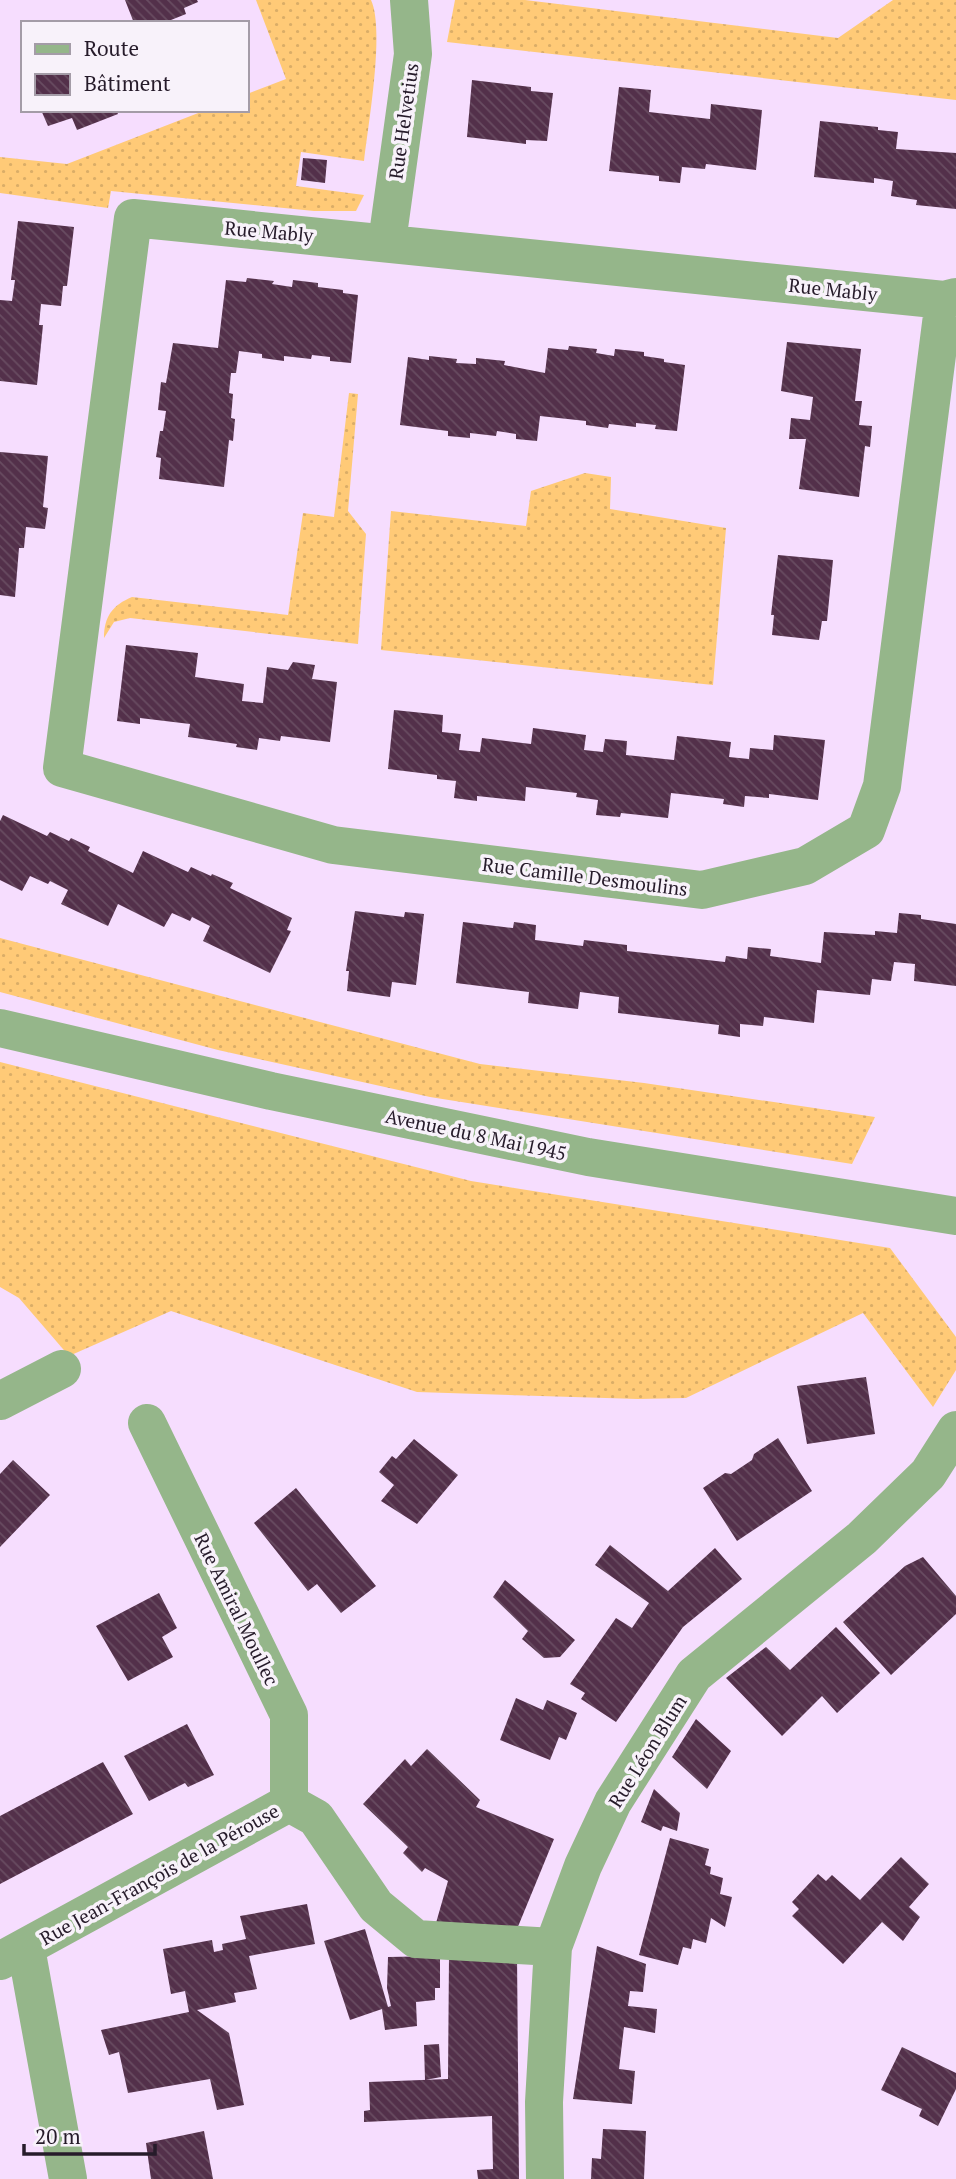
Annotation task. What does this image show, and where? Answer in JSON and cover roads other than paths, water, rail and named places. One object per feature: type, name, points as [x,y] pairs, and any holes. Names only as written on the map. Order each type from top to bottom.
[{"type":"street","name":"Rue Helvetius","points":[[387,242],[412,54],[408,0]]},
{"type":"street","name":"Rue Mably","points":[[62,768],[133,218],[950,299]]},
{"type":"street","name":"Rue Camille Desmoulins","points":[[62,768],[333,845],[702,890],[805,866],[866,830],[882,786],[950,299]]},
{"type":"street","name":"Avenue du 8 Mai 1945","points":[[0,1028],[271,1091],[588,1157],[956,1216]]},
{"type":"street","points":[[0,1401],[62,1368]]},
{"type":"street","name":"Rue Amiral Moullec","points":[[147,1423],[289,1715],[289,1803]]},
{"type":"street","name":"Rue Léon Blum","points":[[545,2179],[544,2102],[553,1947],[583,1866],[613,1802],[694,1675],[862,1538],[942,1480],[956,1430]]},
{"type":"street","name":"Rue Jean-François de la Pérouse","points":[[13,1955],[289,1803],[317,1818],[376,1906],[415,1940],[553,1947]]},
{"type":"street","points":[[13,1955],[68,2179]]}]
